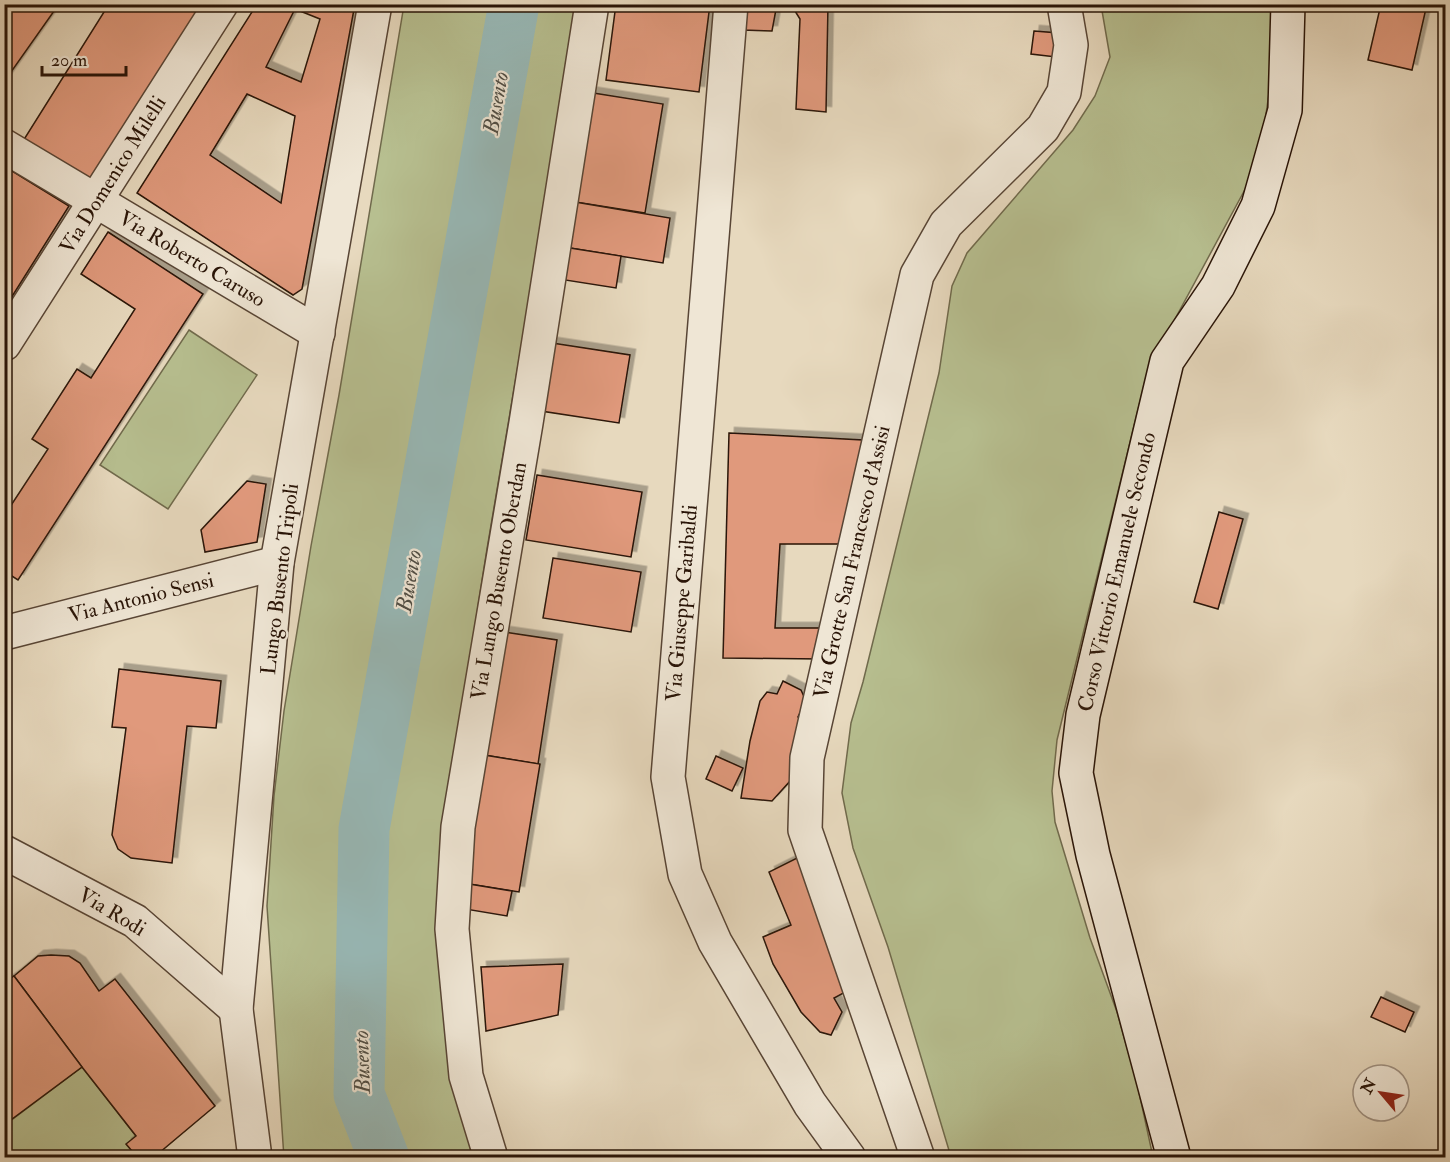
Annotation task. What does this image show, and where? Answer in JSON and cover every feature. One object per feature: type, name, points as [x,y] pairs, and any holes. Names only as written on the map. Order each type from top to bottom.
[{"type":"street","name":"Via Domenico Milelli","points":[[4,345],[220,4]]},
{"type":"street","name":"Lungo Busento Tripoli","points":[[255,1158],[236,1009],[277,563],[375,4]]},
{"type":"street","name":"Via Lungo Busento Oberdan","points":[[491,1158],[466,1076],[452,929],[458,827],[526,423],[592,4]]},
{"type":"street","name":"Via Giuseppe Garibaldi","points":[[731,4],[668,777],[686,874],[715,942],[810,1104],[849,1158]]},
{"type":"street","name":"Corso Vittorio Emanuele Secondo","points":[[1173,1158],[1093,855],[1076,773],[1083,715],[1167,361],[1218,286],[1258,206],[1285,110],[1288,4]]},
{"type":"street","name":"Via Grotte San Francesco d'Assisi","points":[[918,1158],[805,830],[807,758],[917,275],[946,224],[1043,128],[1064,92],[1071,45],[1062,6]]},
{"type":"street","name":"Via Roberto Caruso","points":[[4,146],[318,333]]},
{"type":"street","name":"Via Antonio Sensi","points":[[4,633],[277,563]]},
{"type":"street","name":"Via Rodi","points":[[4,852],[135,921],[236,1009]]},
{"type":"green space","points":[[404,5],[579,5],[487,549],[444,824],[452,1082],[473,1157],[284,1158],[267,906],[274,796],[284,711],[311,546],[339,395]]},
{"type":"green space","points":[[1101,5],[1278,5],[1272,72],[1261,149],[1249,182],[1148,369],[1057,740],[1052,791],[1055,822],[1090,938],[1117,1012],[1137,1083],[1153,1157],[951,1157],[888,947],[853,848],[842,793],[851,723],[939,373],[952,286],[967,253],[1073,130],[1095,96],[1110,57]]},
{"type":"green space","points":[[189,330],[257,375],[168,509],[100,465]]},
{"type":"green space","points":[[82,1067],[136,1136],[138,1157],[5,1158],[5,1125]]},
{"type":"building","points":[[4,4],[59,4],[4,82]]},
{"type":"building","points":[[109,4],[189,4],[200,12],[92,184],[23,141]]},
{"type":"building","points":[[257,4],[355,4],[302,289],[293,295],[137,193]],"holes":[[[295,9],[320,19],[301,82],[266,67]],[[247,94],[295,116],[281,203],[210,155]]]},
{"type":"building","points":[[616,4],[710,4],[699,92],[606,80]]},
{"type":"building","points":[[746,4],[777,4],[772,31],[743,30]]},
{"type":"building","points":[[801,4],[828,4],[826,112],[796,109],[800,19],[795,11]]},
{"type":"building","points":[[1381,4],[1427,4],[1412,70],[1368,60]]},
{"type":"building","points":[[1034,31],[1059,33],[1056,57],[1031,54]]},
{"type":"building","points":[[587,92],[663,104],[645,213],[569,201]]},
{"type":"building","points":[[4,166],[69,206],[6,306],[4,304]]},
{"type":"building","points":[[569,201],[670,218],[663,263],[570,248]]},
{"type":"building","points":[[108,232],[203,294],[18,580],[4,571],[4,516],[48,449],[32,439],[77,369],[91,378],[135,309],[81,274]]},
{"type":"building","points":[[570,248],[621,256],[616,288],[565,280]]},
{"type":"building","points":[[552,343],[630,355],[619,423],[541,411]]},
{"type":"building","points":[[729,433],[863,440],[846,544],[780,544],[775,628],[822,628],[821,659],[723,658]]},
{"type":"building","points":[[537,475],[642,492],[631,557],[526,540]]},
{"type":"building","points":[[247,481],[266,484],[257,542],[205,552],[201,530]]},
{"type":"building","points":[[1219,512],[1243,519],[1218,609],[1194,602]]},
{"type":"building","points":[[553,558],[641,572],[631,632],[543,618]]},
{"type":"building","points":[[504,632],[557,640],[538,764],[484,755]]},
{"type":"building","points":[[119,669],[221,681],[216,728],[187,726],[172,863],[131,858],[118,849],[112,835],[126,728],[112,727]]},
{"type":"building","points":[[783,681],[801,690],[806,701],[798,717],[809,722],[791,780],[772,801],[741,798],[750,741],[760,701],[767,692],[777,694]]},
{"type":"building","points":[[484,755],[540,764],[519,892],[463,883]]},
{"type":"building","points":[[716,756],[743,768],[732,791],[706,779]]},
{"type":"building","points":[[803,855],[851,989],[834,998],[842,1012],[831,1035],[820,1032],[801,1012],[773,964],[763,937],[791,925],[769,872]]},
{"type":"building","points":[[463,883],[512,891],[507,916],[459,908]]},
{"type":"building","points":[[38,956],[69,956],[80,963],[99,991],[115,979],[215,1106],[153,1158],[138,1158],[126,1144],[136,1136],[14,976]]},
{"type":"building","points":[[563,964],[558,1015],[486,1031],[481,967]]},
{"type":"building","points":[[14,976],[82,1067],[4,1125],[4,983]]},
{"type":"building","points":[[1381,997],[1414,1012],[1405,1032],[1371,1017]]},
{"type":"waterway","name":"Busento","points":[[384,1158],[359,1094],[364,829],[514,4]]}]
